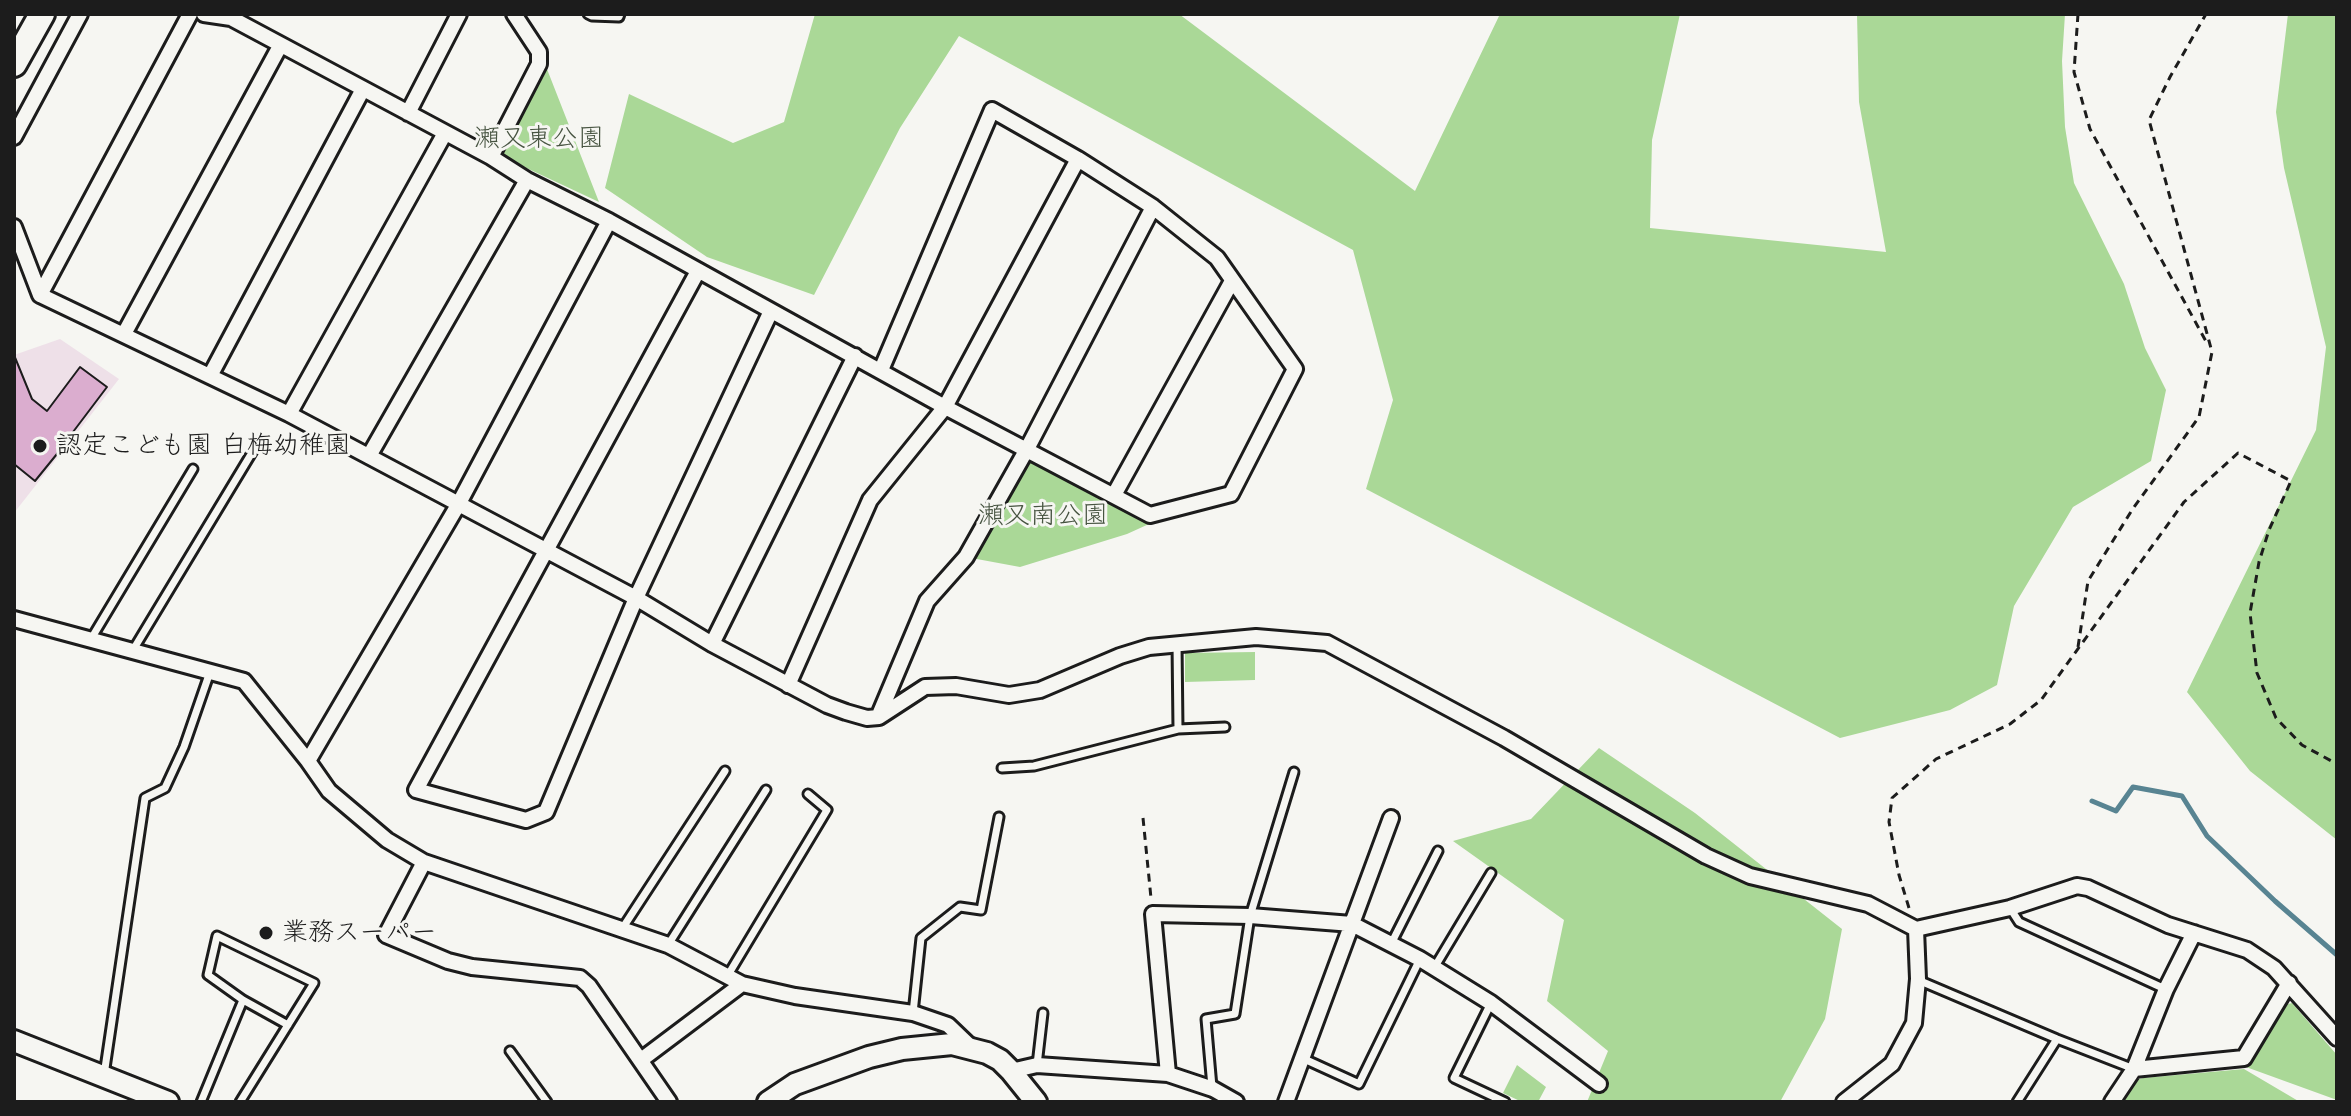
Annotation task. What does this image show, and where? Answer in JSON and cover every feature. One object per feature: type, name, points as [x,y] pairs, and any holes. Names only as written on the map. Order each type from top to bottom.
[{"type":"main road","points":[[14,64],[42,14]]},
{"type":"main road","points":[[14,1041],[168,1102]]},
{"type":"main road","points":[[768,1102],[795,1084],[840,1067],[891,1052],[952,1044],[1000,1060],[1036,1102]]},
{"type":"street","points":[[14,137],[80,14]]},
{"type":"street","points":[[40,295],[190,14]]},
{"type":"street","points":[[204,14],[231,18],[491,157],[527,180],[609,221],[945,407],[1150,515],[1231,494],[1295,369],[1217,258],[1153,207],[1078,159],[992,110],[881,370]]},
{"type":"street","points":[[408,113],[459,14]]},
{"type":"street","points":[[491,157],[539,64],[539,52],[514,14]]},
{"type":"street","points":[[124,334],[280,46]]},
{"type":"street","points":[[210,376],[363,89]]},
{"type":"street","points":[[289,414],[445,133]]},
{"type":"street","points":[[788,685],[870,500],[945,407],[1078,159]]},
{"type":"street","points":[[369,456],[527,180]]},
{"type":"street","points":[[879,717],[927,601],[966,557],[1027,449],[1153,207]]},
{"type":"street","points":[[308,761],[458,505],[609,221]]},
{"type":"street","points":[[14,227],[40,295],[289,414],[636,598],[788,685],[846,712],[867,718],[879,717],[925,687],[956,686],[1009,695],[1040,690],[1149,647],[1256,637],[1327,643],[1504,738],[1706,856],[1750,876],[1868,904],[1916,929],[2010,908],[2077,886],[2088,888],[2168,925],[2247,950],[2274,968],[2337,1038]]},
{"type":"street","points":[[698,271],[416,790],[526,820],[546,812],[636,598],[771,311]]},
{"type":"street","points":[[1114,495],[1232,281]]},
{"type":"street","points":[[712,644],[855,356]]},
{"type":"street","points":[[14,619],[244,681],[329,791],[387,840],[424,862],[668,945],[742,984],[795,996],[913,1013],[948,1025],[972,1049]]},
{"type":"street","points":[[1286,1102],[1391,818]]},
{"type":"street","points":[[424,862],[386,935],[448,961],[472,967],[580,978],[589,986],[669,1102]]},
{"type":"street","points":[[1168,1074],[1153,914],[1250,916],[1352,924],[1420,959],[1491,1003],[1599,1084]]},
{"type":"street","points":[[1844,1102],[1892,1064],[1914,1023],[1918,979],[1916,929]]},
{"type":"street","points":[[2112,1102],[2134,1069],[2166,989],[2194,933]]},
{"type":"street","points":[[2134,1069],[2244,1058],[2289,983]]},
{"type":"street","points":[[641,1060],[742,984]]},
{"type":"street","points":[[1011,1071],[1037,1065],[1168,1074],[1213,1089],[1236,1102]]},
{"type":"lane","points":[[588,14],[619,17],[620,14]]},
{"type":"lane","points":[[132,652],[256,446]]},
{"type":"lane","points":[[91,639],[193,469]]},
{"type":"lane","points":[[1177,644],[1178,729]]},
{"type":"lane","points":[[104,1076],[145,798],[165,788],[184,747],[210,672]]},
{"type":"lane","points":[[1002,768],[1034,766],[1178,729],[1225,727]]},
{"type":"lane","points":[[622,929],[725,771]]},
{"type":"lane","points":[[1213,1089],[1206,1019],[1235,1014],[1250,916],[1294,772]]},
{"type":"lane","points":[[668,945],[766,790]]},
{"type":"lane","points":[[727,977],[827,810],[808,794]]},
{"type":"lane","points":[[913,1013],[921,938],[960,907],[981,910],[999,817]]},
{"type":"lane","points":[[1391,944],[1438,851]]},
{"type":"lane","points":[[1434,968],[1491,873]]},
{"type":"lane","points":[[2010,908],[2019,922],[2166,989]]},
{"type":"lane","points":[[240,1102],[288,1025],[314,983],[217,936],[208,975],[243,1000],[288,1025]]},
{"type":"lane","points":[[1302,1058],[1359,1084],[1420,959]]},
{"type":"lane","points":[[1918,979],[2134,1069]]},
{"type":"lane","points":[[201,1102],[243,1000]]},
{"type":"lane","points":[[1491,1003],[1454,1078],[1505,1102]]},
{"type":"lane","points":[[1037,1065],[1043,1013]]},
{"type":"lane","points":[[2017,1102],[2057,1039]]},
{"type":"lane","points":[[510,1051],[547,1102]]},
{"type":"path","points":[[2078,14],[2074,72],[2090,129],[2212,352]]},
{"type":"path","points":[[2077,651],[2088,581],[2132,510],[2199,417],[2212,352],[2149,120],[2206,14]]},
{"type":"path","points":[[1916,929],[1896,862],[1889,822],[1892,798],[1936,759],[2010,724],[2041,700],[2184,502],[2238,453],[2291,481],[2269,530],[2259,562],[2250,613],[2257,673],[2276,718],[2302,745],[2337,764]]},
{"type":"path","points":[[1143,818],[1153,914]]},
{"type":"shaded area","name":"認定こども園 白梅幼稚園","points":[[60,339],[119,379],[14,513],[14,355]]},
{"type":"green space","points":[[815,14],[1179,14],[1415,191],[1500,14],[1680,14],[1652,140],[1650,228],[1886,252],[1859,102],[1857,14],[2065,14],[2062,61],[2065,127],[2074,183],[2124,284],[2145,348],[2166,390],[2151,461],[2073,507],[2014,606],[1997,685],[1950,710],[1840,738],[1366,489],[1393,400],[1353,250],[959,36],[900,128],[814,295],[707,257],[605,188],[629,94],[733,143],[784,122]]},
{"type":"green space","points":[[2288,14],[2337,14],[2337,840],[2250,771],[2187,692],[2316,430],[2326,347],[2284,168],[2276,112]]},
{"type":"green space","name":"瀬又東公園","points":[[545,64],[599,202],[503,157],[499,147]]},
{"type":"green space","name":"瀬又南公園","points":[[1030,460],[1149,524],[1127,534],[1020,567],[966,557]]},
{"type":"green space","points":[[1255,652],[1255,680],[1185,682],[1185,653]]},
{"type":"green space","points":[[1599,748],[1695,813],[1842,929],[1825,1019],[1780,1102],[1587,1102],[1608,1051],[1547,1001],[1564,920],[1453,841],[1531,819]]},
{"type":"green space","points":[[2292,1003],[2337,1055],[2337,1100],[2246,1067],[2284,1005]]},
{"type":"green space","points":[[1517,1065],[1546,1087],[1538,1102],[1522,1102],[1503,1093]]},
{"type":"green space","points":[[2244,1069],[2300,1102],[2121,1102],[2136,1080],[2143,1078]]},
{"type":"building","points":[[14,355],[32,399],[47,411],[80,367],[107,387],[35,481],[14,464]]},
{"type":"waterway","points":[[2092,801],[2116,811],[2133,787],[2182,796],[2207,836],[2337,955]]},
{"type":"place","name":"認定こども園 白梅幼稚園","points":[[40,446]]},
{"type":"place","name":"業務スーパー","points":[[266,933]]}]
